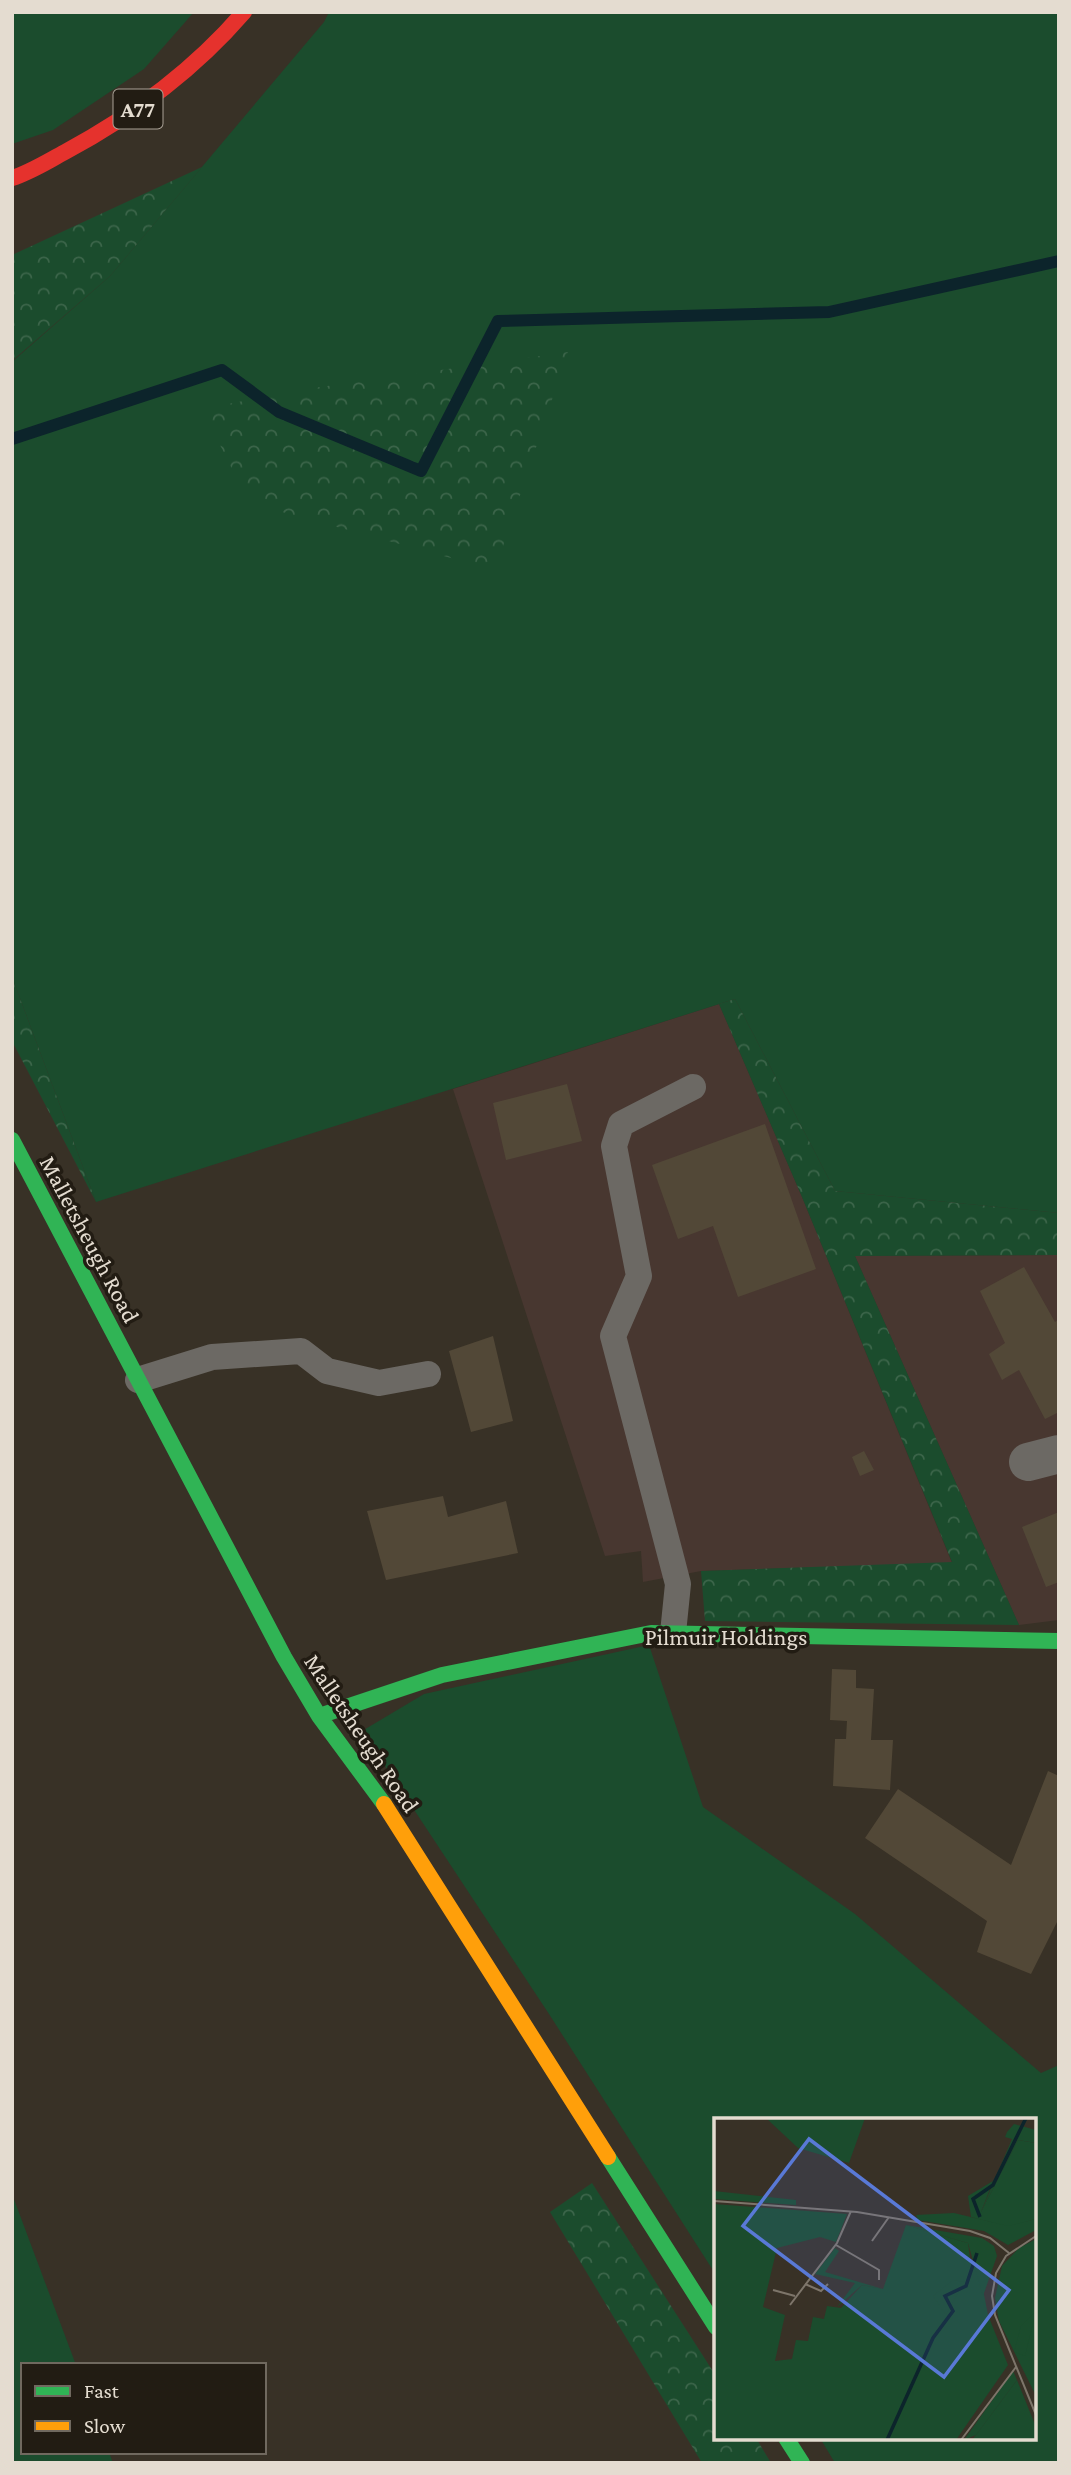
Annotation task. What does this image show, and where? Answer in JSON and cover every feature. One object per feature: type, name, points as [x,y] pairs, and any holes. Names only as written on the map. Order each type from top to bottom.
[{"type":"street","name":"A77","points":[[12,178],[90,139],[148,103],[195,63],[244,12]]},
{"type":"street","name":"Malletsheugh Road","points":[[12,1140],[284,1657],[319,1716],[376,1791],[714,2324]]},
{"type":"street","name":"Pilmuir Holdings","points":[[319,1716],[442,1675],[651,1633],[1059,1641]]},
{"type":"street","points":[[787,2440],[802,2463]]},
{"type":"lane","points":[[673,1633],[678,1584],[613,1335],[639,1276],[614,1146],[621,1124],[693,1087]]},
{"type":"lane","points":[[138,1380],[212,1357],[301,1352],[327,1371],[379,1383],[428,1374]]},
{"type":"shaded area","points":[[719,1004],[802,1197],[952,1563],[701,1571],[643,1582],[641,1551],[605,1556],[453,1089]]},
{"type":"shaded area","points":[[1059,1255],[1059,1620],[1019,1625],[855,1256]]},
{"type":"green space","points":[[12,12],[194,12],[144,69],[53,130],[12,144]]},
{"type":"green space","points":[[329,12],[1059,12],[1059,1213],[835,1191],[735,999],[96,1202],[12,977],[12,364],[110,276],[324,22]]},
{"type":"green space","points":[[202,167],[110,276],[13,360],[12,364],[12,255]]},
{"type":"green space","points":[[568,352],[495,570],[249,503],[202,409],[306,389]]},
{"type":"green space","points":[[12,977],[96,1202],[12,1041]]},
{"type":"green space","points":[[735,999],[835,1191],[1059,1213],[1059,1255],[855,1256],[1019,1625],[705,1621],[701,1571],[952,1562],[802,1197],[719,1004]]},
{"type":"green space","points":[[649,1645],[703,1807],[855,1914],[1041,2073],[1059,2065],[1059,2463],[835,2463],[821,2440],[1036,2440],[1036,2118],[714,2118],[714,2272],[549,2014],[362,1731],[424,1694]]},
{"type":"green space","points":[[592,2183],[714,2373],[714,2440],[757,2440],[771,2463],[702,2463],[550,2212]]},
{"type":"green space","points":[[12,2194],[75,2363],[21,2363],[21,2454],[110,2454],[113,2463],[12,2463]]},
{"type":"building","points":[[567,1084],[582,1141],[506,1160],[493,1103]]},
{"type":"building","points":[[765,1124],[816,1269],[738,1297],[713,1226],[678,1239],[652,1165]]},
{"type":"building","points":[[1024,1267],[1055,1322],[1059,1319],[1059,1412],[1045,1419],[1019,1370],[1002,1380],[989,1354],[1005,1343],[980,1291]]},
{"type":"building","points":[[493,1336],[513,1421],[471,1432],[449,1351]]},
{"type":"building","points":[[864,1451],[874,1470],[860,1476],[852,1457]]},
{"type":"building","points":[[443,1496],[448,1517],[506,1501],[518,1553],[386,1580],[367,1511]]},
{"type":"building","points":[[1059,1512],[1059,1582],[1046,1587],[1022,1527]]},
{"type":"building","points":[[832,1669],[856,1670],[856,1688],[874,1689],[871,1740],[893,1740],[890,1790],[833,1786],[835,1739],[846,1739],[847,1721],[830,1720]]},
{"type":"building","points":[[1048,1771],[1059,1776],[1059,1918],[1031,1974],[977,1952],[987,1921],[865,1838],[898,1789],[1011,1865]]},
{"type":"waterway","points":[[12,439],[222,370],[279,412],[421,471],[498,321],[829,312],[1059,261]]},
{"type":"traffic: fast","points":[[12,1140],[284,1657],[319,1716],[384,1804]]},
{"type":"traffic: fast","points":[[319,1716],[442,1675],[651,1633],[1059,1641]]},
{"type":"traffic: fast","points":[[608,2157],[714,2324]]},
{"type":"traffic: fast","points":[[787,2440],[802,2463]]},
{"type":"traffic: slow","points":[[384,1804],[608,2157]]},
{"type":"traffic: jam","points":[[12,178],[90,138],[139,107],[204,54],[244,12]]}]
